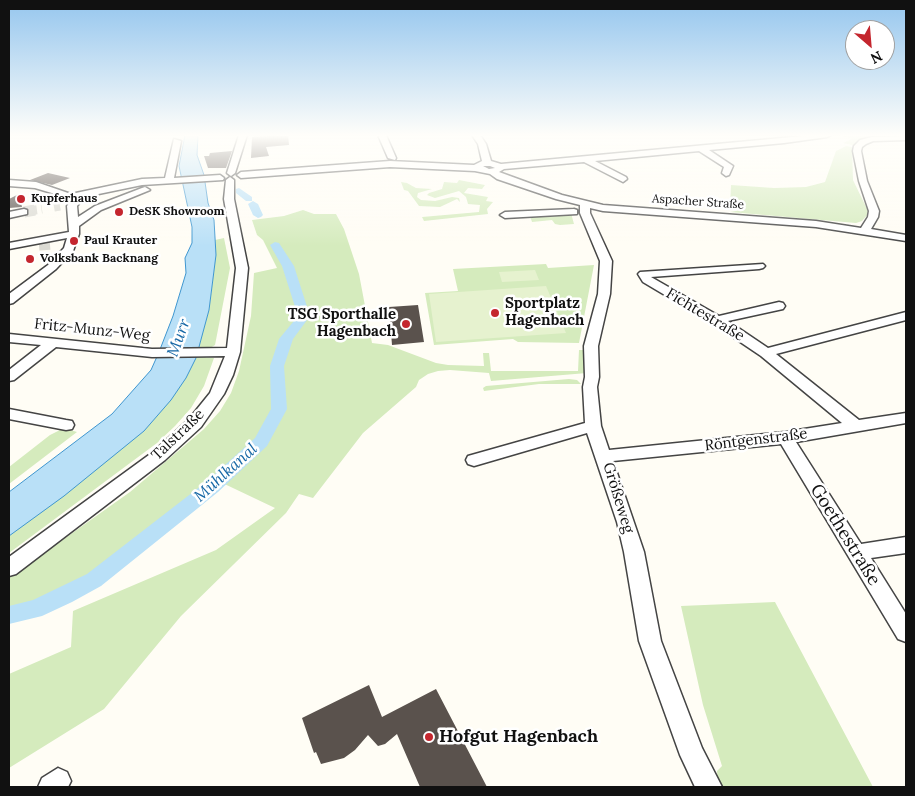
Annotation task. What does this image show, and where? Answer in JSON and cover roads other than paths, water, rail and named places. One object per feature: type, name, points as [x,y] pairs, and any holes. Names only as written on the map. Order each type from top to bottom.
[{"type":"street","points":[[169,181],[171,172]]},
{"type":"street","name":"Talstraße","points":[[9,568],[159,456],[195,423],[217,394],[226,375],[232,352],[242,268],[236,225],[229,199],[232,172]]},
{"type":"street","points":[[9,183],[36,185],[75,198],[130,184],[290,172]]},
{"type":"street","name":"Aspacher Straße","points":[[497,172],[500,177],[579,208],[816,224],[906,238]]},
{"type":"street","points":[[610,172],[623,179]]},
{"type":"street","points":[[861,172],[866,195],[874,211],[873,217],[864,230]]},
{"type":"street","points":[[10,247],[67,235],[98,208],[169,181]]},
{"type":"street","points":[[9,300],[52,267],[69,249],[67,235],[75,198]]},
{"type":"street","points":[[504,216],[579,208]]},
{"type":"street","name":"Größeweg","points":[[579,208],[586,213],[606,261],[604,294],[591,346],[592,377],[590,387],[593,426],[634,552],[650,641],[692,755],[709,787]]},
{"type":"street","points":[[10,247],[39,245]]},
{"type":"street","name":"Fichtestraße","points":[[759,266],[644,274],[647,280],[717,320],[766,353],[856,426]]},
{"type":"street","points":[[717,320],[779,306]]},
{"type":"street","points":[[766,353],[906,316]]},
{"type":"street","name":"Fritz-Munz-Weg","points":[[9,338],[155,353],[232,352]]},
{"type":"street","points":[[9,378],[54,342]]},
{"type":"street","points":[[9,414],[66,425]]},
{"type":"street","name":"Röntgenstraße","points":[[604,456],[785,438],[906,418]]},
{"type":"street","points":[[474,460],[593,426]]},
{"type":"street","name":"Goethestraße","points":[[785,438],[906,632]]},
{"type":"street","points":[[855,552],[906,545]]},
{"type":"water","name":"Murr","points":[[180,172],[203,172],[208,203],[214,220],[216,255],[209,310],[196,358],[186,378],[171,400],[144,431],[64,496],[9,536],[9,492],[112,414],[151,370],[173,316],[186,273],[185,258],[192,243],[192,227]]},
{"type":"waterway","name":"Mühlkanal","points":[[239,191],[249,199]]},
{"type":"waterway","name":"Mühlkanal","points":[[253,204],[258,215]]},
{"type":"waterway","name":"Mühlkanal","points":[[9,615],[35,609],[65,596],[94,580],[212,487],[261,442],[279,409],[277,366],[286,339],[304,316],[288,266],[275,245]]},
{"type":"tunnel","points":[[54,207],[60,206]]},
{"type":"tunnel","points":[[35,210],[42,209]]},
{"type":"tunnel","points":[[24,212],[35,210]]},
{"type":"tunnel","points":[[28,211],[35,210]]},
{"type":"tunnel","points":[[39,245],[52,244]]},
{"type":"place","name":"Kupferhaus","points":[[21,199]]},
{"type":"place","name":"DeSK Showroom","points":[[119,212]]},
{"type":"place","name":"Paul Krauter","points":[[74,241]]},
{"type":"place","name":"Volksbank Backnang","points":[[30,259]]},
{"type":"place","name":"Sportplatz Hagenbach","points":[[495,313]]},
{"type":"place","name":"TSG Sporthalle Hagenbach","points":[[406,324]]},
{"type":"place","name":"Hofgut Hagenbach","points":[[429,737]]}]
